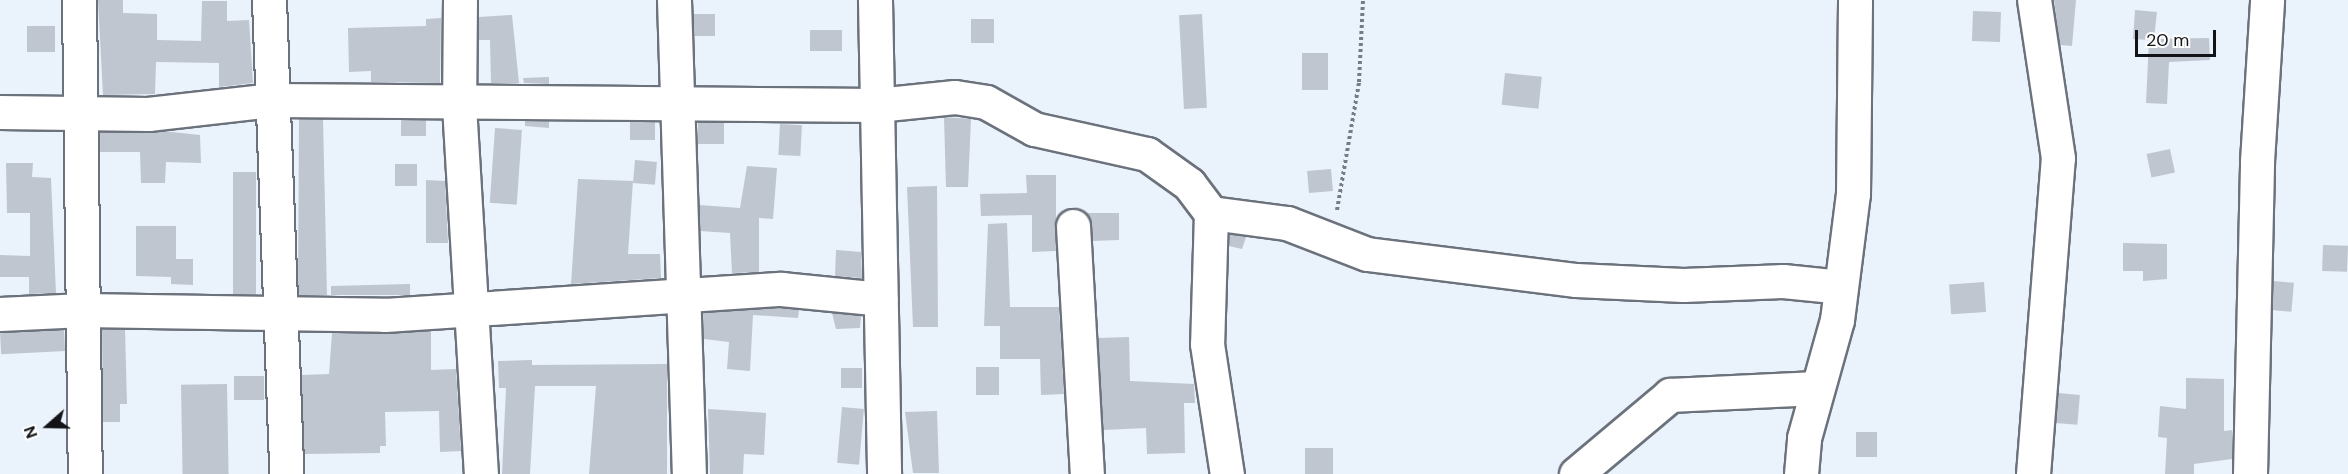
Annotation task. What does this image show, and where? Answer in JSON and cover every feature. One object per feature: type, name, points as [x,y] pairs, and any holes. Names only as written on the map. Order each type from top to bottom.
[{"type":"street","points":[[79,0],[85,474]]},
{"type":"street","points":[[269,0],[286,474]]},
{"type":"street","points":[[460,0],[459,105],[481,474]]},
{"type":"street","points":[[674,0],[674,105],[684,296],[689,474]]},
{"type":"street","points":[[875,0],[884,474]]},
{"type":"street","points":[[1802,474],[1816,388],[1841,286],[1854,194],[1855,0]]},
{"type":"street","points":[[2033,474],[2058,158],[2034,0]]},
{"type":"street","points":[[2250,474],[2257,161],[2267,0]]},
{"type":"street","points":[[0,112],[80,110],[148,114],[273,100],[459,105],[877,105],[928,97],[976,100],[1034,129],[1147,154],[1189,184],[1211,213],[1207,344],[1227,474]]},
{"type":"street","points":[[1211,213],[1287,223],[1325,242],[1367,254],[1576,280],[1683,285],[1783,280],[1841,286]]},
{"type":"street","points":[[1073,226],[1087,474]]},
{"type":"street","points":[[0,314],[82,310],[280,315],[471,310],[781,289],[881,299]]},
{"type":"street","points":[[1576,474],[1670,395],[1816,388]]},
{"type":"path","points":[[1325,242],[1349,164],[1364,0]]},
{"type":"building","points":[[98,0],[123,0],[123,13],[157,14],[157,40],[201,41],[202,1],[227,1],[227,21],[249,20],[253,83],[219,87],[219,63],[156,62],[155,94],[103,95]]},
{"type":"building","points":[[2054,0],[2076,0],[2072,46],[2060,45]]},
{"type":"building","points":[[2135,10],[2157,12],[2154,39],[2209,38],[2210,60],[2169,62],[2167,104],[2146,103],[2149,40],[2133,39]]},
{"type":"building","points":[[1973,11],[2001,12],[2000,42],[1972,41]]},
{"type":"building","points":[[693,14],[715,14],[715,36],[693,36]]},
{"type":"building","points":[[1202,14],[1207,108],[1184,109],[1179,15]]},
{"type":"building","points":[[512,15],[519,83],[491,83],[490,40],[478,40],[479,17]]},
{"type":"building","points":[[441,18],[440,83],[371,82],[371,71],[349,72],[348,28],[426,26],[426,19]]},
{"type":"building","points":[[971,19],[994,19],[994,43],[971,43]]},
{"type":"building","points":[[27,26],[55,26],[55,52],[27,52]]},
{"type":"building","points":[[810,30],[842,30],[842,51],[810,51]]},
{"type":"building","points":[[1302,53],[1328,53],[1328,90],[1302,90]]},
{"type":"building","points":[[1505,73],[1542,77],[1538,109],[1502,105]]},
{"type":"building","points":[[549,77],[549,84],[524,83],[523,78]]},
{"type":"building","points":[[944,117],[971,119],[968,187],[946,187]]},
{"type":"building","points":[[299,119],[323,119],[327,295],[298,295]]},
{"type":"building","points":[[401,120],[426,120],[426,136],[401,136]]},
{"type":"building","points":[[525,121],[549,121],[549,128],[525,126]]},
{"type":"building","points":[[630,122],[655,122],[655,140],[630,140]]},
{"type":"building","points":[[698,122],[724,122],[724,144],[698,144]]},
{"type":"building","points":[[780,124],[802,125],[800,156],[778,155]]},
{"type":"building","points":[[495,128],[522,130],[517,205],[490,203]]},
{"type":"building","points":[[162,131],[200,135],[201,163],[166,162],[165,183],[141,183],[140,152],[100,152],[99,132]]},
{"type":"building","points":[[2170,149],[2175,172],[2152,177],[2147,154]]},
{"type":"building","points":[[635,160],[657,162],[655,185],[633,183]]},
{"type":"building","points":[[6,163],[33,163],[32,177],[51,178],[56,293],[29,294],[29,277],[0,277],[0,255],[30,256],[30,213],[7,213]]},
{"type":"building","points":[[395,164],[417,164],[417,186],[395,186]]},
{"type":"building","points":[[747,166],[777,168],[773,219],[759,218],[759,272],[732,273],[730,233],[700,231],[699,205],[740,208]]},
{"type":"building","points":[[1331,169],[1333,191],[1309,193],[1307,171]]},
{"type":"building","points":[[233,172],[256,172],[256,294],[233,294]]},
{"type":"building","points":[[1026,175],[1056,175],[1056,251],[1032,252],[1032,215],[981,216],[980,194],[1027,193]]},
{"type":"building","points":[[578,179],[633,181],[628,254],[660,254],[661,278],[571,284]]},
{"type":"building","points":[[426,180],[445,181],[448,243],[426,243]]},
{"type":"building","points":[[937,186],[938,327],[913,327],[907,187]]},
{"type":"building","points":[[1086,213],[1119,213],[1119,240],[1093,241]]},
{"type":"building","points":[[1007,223],[1010,307],[1059,307],[1064,394],[1041,395],[1040,359],[1000,359],[1000,326],[984,326],[988,224]]},
{"type":"building","points":[[136,226],[176,226],[176,259],[193,259],[193,285],[171,284],[171,277],[136,276]]},
{"type":"building","points":[[1229,234],[1246,237],[1242,249],[1229,246]]},
{"type":"building","points":[[2123,243],[2167,244],[2167,279],[2143,281],[2143,271],[2123,271]]},
{"type":"building","points":[[2323,245],[2348,246],[2347,272],[2322,271]]},
{"type":"building","points":[[836,250],[861,252],[862,278],[835,276]]},
{"type":"building","points":[[2273,281],[2294,283],[2291,312],[2270,310]]},
{"type":"building","points":[[1984,282],[1986,312],[1951,314],[1949,284]]},
{"type":"building","points":[[410,284],[410,295],[331,295],[331,286]]},
{"type":"building","points":[[781,308],[799,310],[798,318],[753,315],[750,371],[727,369],[729,342],[704,339],[703,313]]},
{"type":"building","points":[[832,313],[861,316],[860,328],[836,329]]},
{"type":"building","points":[[102,329],[125,329],[127,404],[120,404],[120,422],[103,422]]},
{"type":"building","points":[[64,330],[65,351],[1,354],[0,333]]},
{"type":"building","points":[[431,331],[431,370],[456,369],[461,451],[440,452],[439,411],[385,412],[386,446],[380,446],[380,453],[304,454],[301,375],[329,374],[332,333]]},
{"type":"building","points":[[1129,337],[1130,381],[1194,384],[1195,403],[1184,403],[1185,453],[1147,454],[1146,428],[1103,430],[1098,338]]},
{"type":"building","points":[[532,360],[532,365],[667,364],[667,474],[589,474],[596,386],[535,386],[530,474],[502,474],[506,388],[499,388],[498,361]]},
{"type":"building","points":[[976,367],[999,367],[999,395],[976,395]]},
{"type":"building","points":[[841,368],[862,368],[862,388],[841,388]]},
{"type":"building","points":[[234,376],[264,376],[264,400],[234,400]]},
{"type":"building","points":[[2186,378],[2224,379],[2224,431],[2232,430],[2232,459],[2194,464],[2194,474],[2165,474],[2167,438],[2158,437],[2160,406],[2186,409]]},
{"type":"building","points":[[227,384],[229,474],[183,474],[181,385]]},
{"type":"building","points":[[2058,393],[2080,395],[2077,425],[2055,423]]},
{"type":"building","points":[[842,407],[864,409],[859,465],[837,463]]},
{"type":"building","points":[[708,409],[766,413],[764,455],[744,454],[743,474],[710,474]]},
{"type":"building","points":[[937,411],[939,473],[913,473],[905,412]]},
{"type":"building","points":[[1856,432],[1877,432],[1877,457],[1856,457]]},
{"type":"building","points":[[1305,448],[1333,448],[1333,474],[1305,474]]}]
